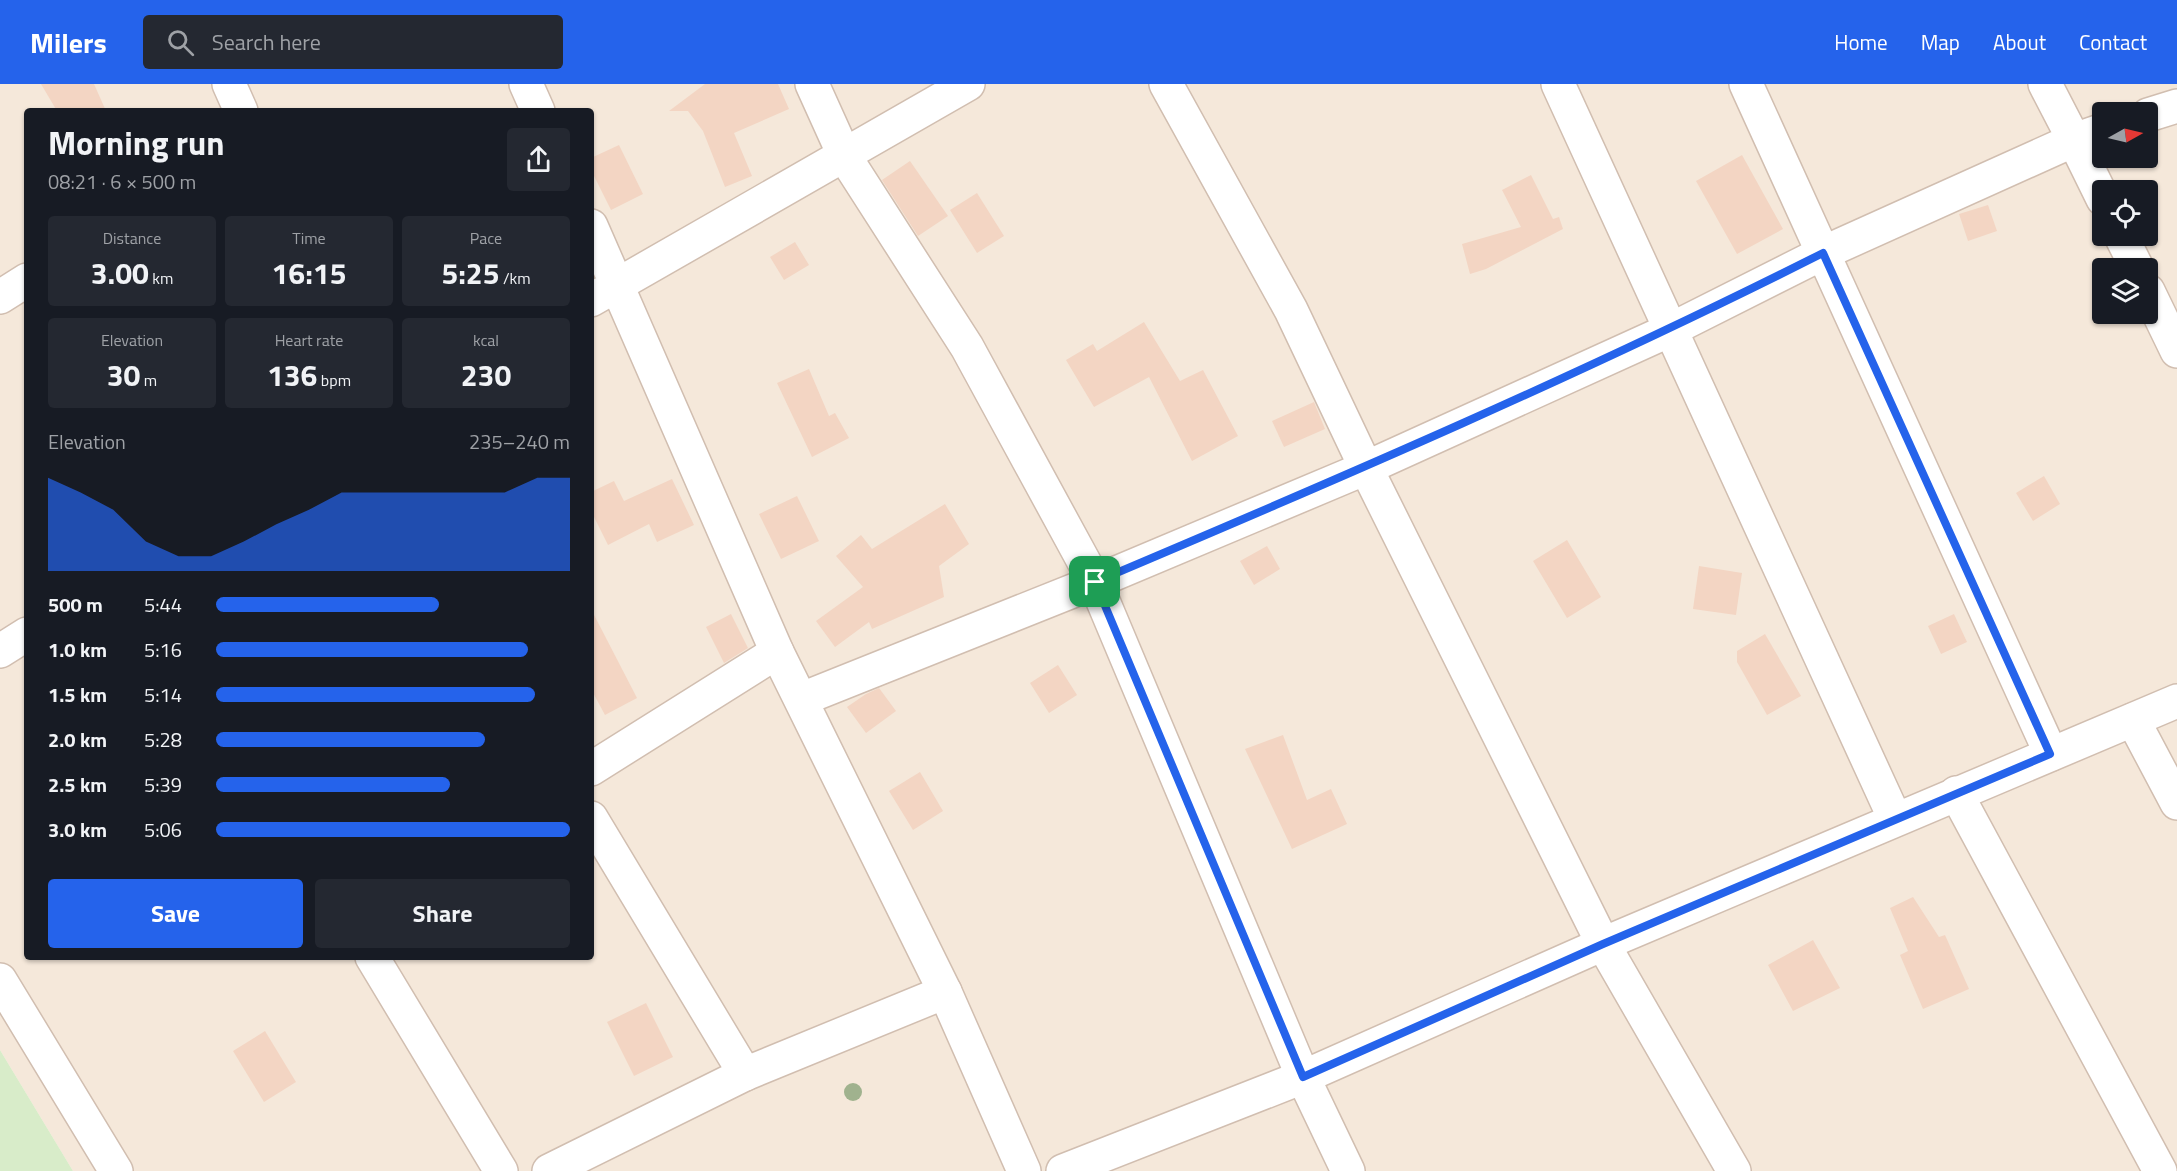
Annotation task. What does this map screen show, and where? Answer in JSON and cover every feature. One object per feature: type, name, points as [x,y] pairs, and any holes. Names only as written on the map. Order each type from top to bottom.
[{"type":"street","points":[[229,84],[240,108]]},
{"type":"street","points":[[526,84],[537,108]]},
{"type":"street","points":[[812,84],[845,157],[967,347],[1095,582],[1303,1077],[1348,1171]]},
{"type":"street","points":[[604,292],[845,157],[968,84]]},
{"type":"street","points":[[1166,84],[1292,310],[1366,468],[1603,944],[1734,1171]]},
{"type":"street","points":[[1558,84],[1894,819]]},
{"type":"street","points":[[1746,84],[2050,754]]},
{"type":"street","points":[[2045,84],[2089,135],[2099,180]]},
{"type":"street","points":[[2158,112],[2177,106]]},
{"type":"street","points":[[802,699],[1095,582],[1366,468],[1670,330],[1823,253],[2089,135]]},
{"type":"street","points":[[594,241],[604,292],[777,652],[945,992],[1024,1171]]},
{"type":"street","points":[[0,297],[24,282]]},
{"type":"street","points":[[2158,312],[2177,351]]},
{"type":"street","points":[[0,651],[24,636]]},
{"type":"street","points":[[594,767],[777,652]]},
{"type":"street","points":[[1063,1171],[1303,1077],[1603,944],[2177,701]]},
{"type":"street","points":[[2133,720],[2177,803]]},
{"type":"street","points":[[1956,793],[2160,1171]]},
{"type":"street","points":[[594,823],[745,1074]]},
{"type":"street","points":[[374,960],[501,1171]]},
{"type":"street","points":[[0,980],[116,1171]]},
{"type":"street","points":[[549,1171],[745,1074],[945,992]]},
{"type":"shaded area","points":[[0,84],[2177,84],[2177,1171],[73,1171],[0,1050]]},
{"type":"green space","points":[[0,1050],[73,1171],[0,1171]]},
{"type":"building","points":[[41,84],[94,84],[105,108],[55,108]]},
{"type":"building","points":[[705,84],[778,84],[789,109],[734,133],[752,176],[725,187],[703,131],[688,111],[669,111]]},
{"type":"building","points":[[619,145],[643,194],[611,210],[594,176],[594,157]]},
{"type":"building","points":[[1742,155],[1783,229],[1737,254],[1696,181]]},
{"type":"building","points":[[910,161],[948,216],[918,236],[882,180]]},
{"type":"building","points":[[1531,175],[1553,219],[1559,217],[1563,229],[1486,269],[1470,274],[1462,244],[1521,227],[1502,190]]},
{"type":"building","points":[[977,193],[1004,236],[977,253],[950,210]]},
{"type":"building","points":[[1988,205],[1997,231],[1968,241],[1959,214]]},
{"type":"building","points":[[795,242],[809,265],[784,280],[770,257]]},
{"type":"building","points":[[1144,322],[1180,381],[1203,370],[1238,436],[1192,461],[1149,377],[1094,407],[1066,360],[1093,344],[1097,351]]},
{"type":"building","points":[[809,369],[829,416],[835,413],[849,438],[812,457],[777,383]]},
{"type":"building","points":[[1314,402],[1325,429],[1284,447],[1272,421]]},
{"type":"building","points":[[2044,476],[2060,504],[2033,521],[2016,493]]},
{"type":"building","points":[[672,479],[694,525],[657,542],[649,524],[608,545],[594,517],[594,491],[614,481],[624,501]]},
{"type":"building","points":[[797,496],[819,541],[781,559],[759,514]]},
{"type":"building","points":[[945,504],[969,544],[939,566],[944,597],[872,629],[869,622],[835,647],[816,621],[863,587],[836,556],[861,535],[872,549]]},
{"type":"building","points":[[1567,540],[1601,597],[1567,618],[1533,561]]},
{"type":"building","points":[[1267,546],[1280,569],[1254,585],[1240,561]]},
{"type":"building","points":[[1699,566],[1742,573],[1736,615],[1693,609]]},
{"type":"building","points":[[731,614],[748,648],[724,663],[706,627]]},
{"type":"building","points":[[1954,614],[1967,642],[1941,654],[1928,626]]},
{"type":"building","points":[[594,615],[637,698],[605,715],[594,695]]},
{"type":"building","points":[[1765,634],[1801,696],[1767,715],[1737,662],[1737,651]]},
{"type":"building","points":[[1058,665],[1077,695],[1049,713],[1030,683]]},
{"type":"building","points":[[879,688],[896,711],[866,733],[847,707]]},
{"type":"building","points":[[1283,735],[1307,800],[1331,789],[1347,824],[1292,849],[1245,749]]},
{"type":"building","points":[[920,772],[943,811],[913,830],[889,791]]},
{"type":"building","points":[[1913,897],[1939,937],[1945,935],[1969,989],[1923,1009],[1900,955],[1908,951],[1890,908]]},
{"type":"building","points":[[1813,940],[1840,988],[1793,1011],[1768,965]]},
{"type":"building","points":[[646,1003],[673,1057],[634,1076],[607,1022]]},
{"type":"building","points":[[265,1031],[296,1082],[264,1102],[233,1051]]},
{"type":"route","points":[[1823,253],[2050,754],[1603,944],[1303,1077],[1095,582],[1366,468],[1670,330],[1823,253]]}]
